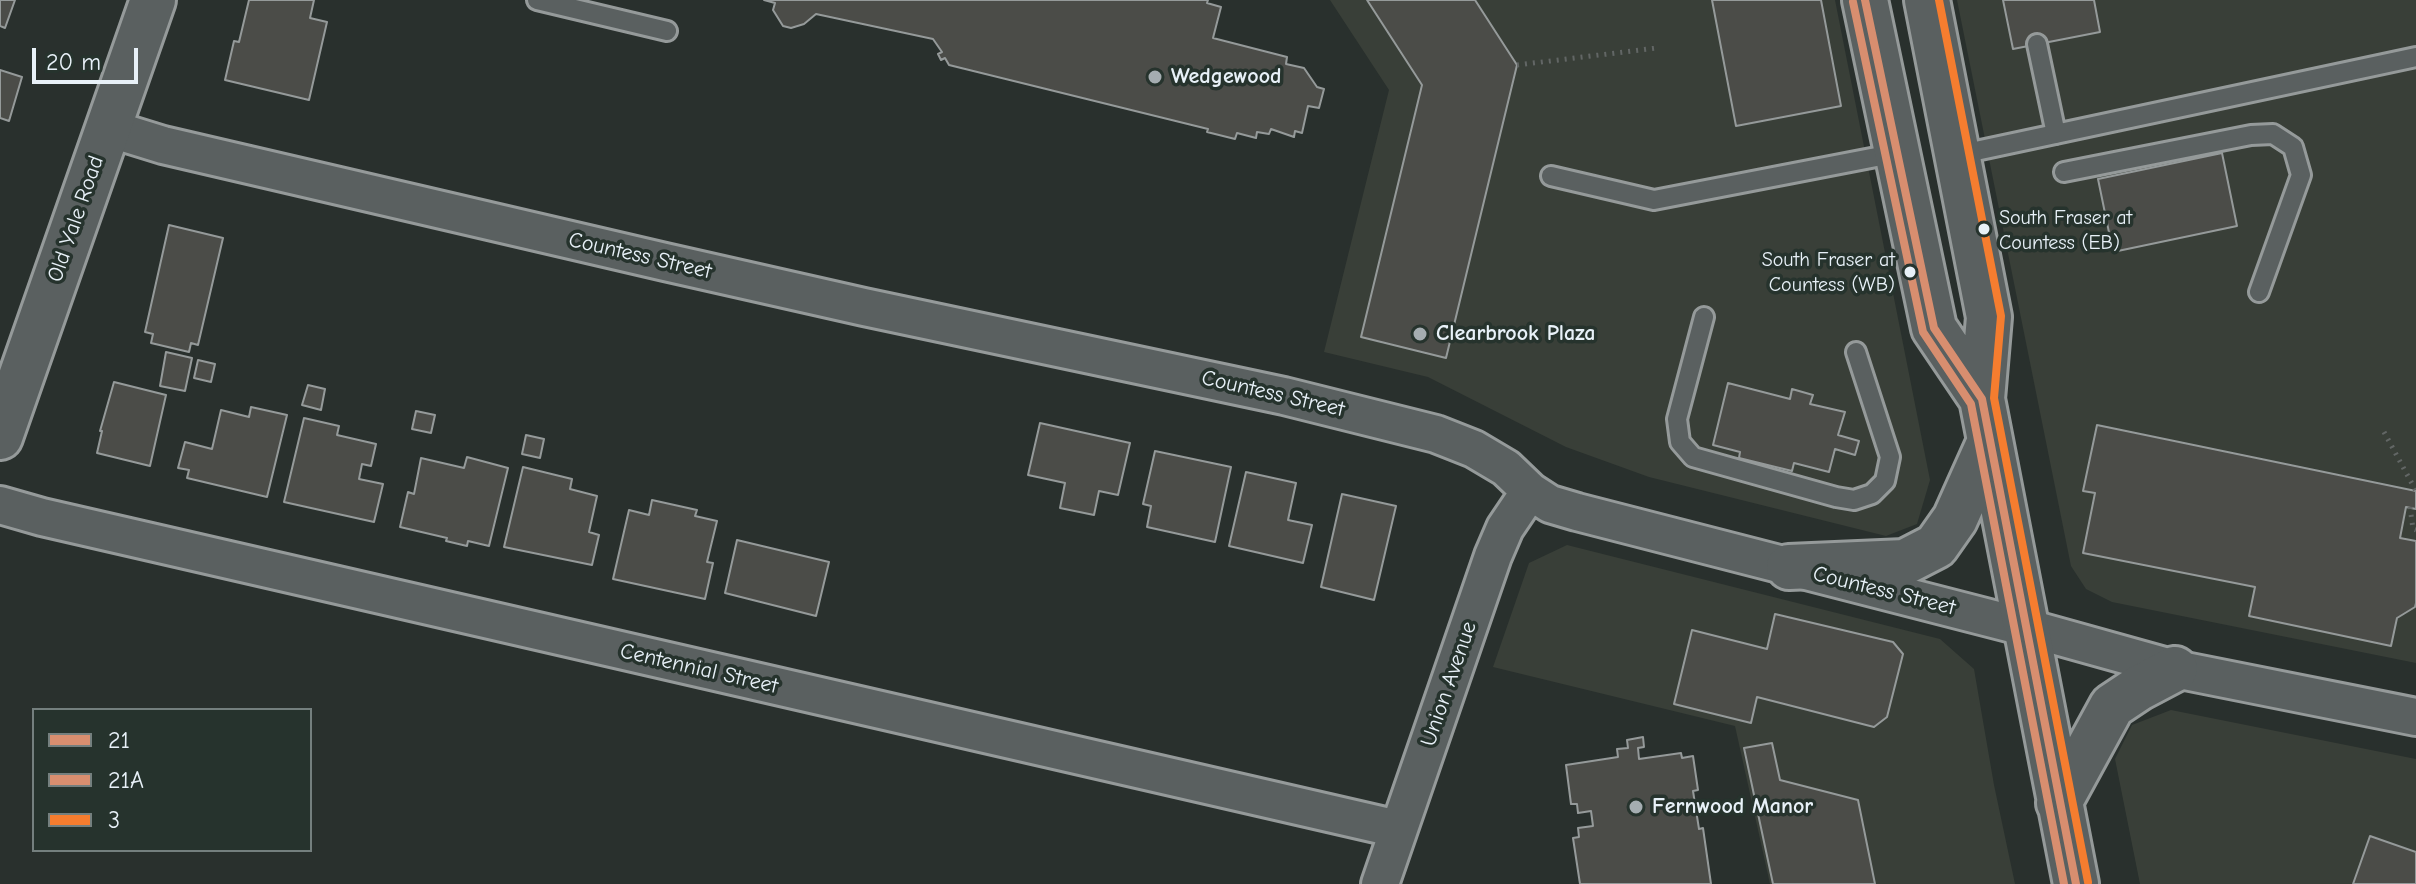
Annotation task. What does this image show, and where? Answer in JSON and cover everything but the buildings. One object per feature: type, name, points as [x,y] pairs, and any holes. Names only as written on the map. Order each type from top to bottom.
[{"type":"main road","name":"Old Yale Road","points":[[0,437],[153,0]]},
{"type":"main road","points":[[1865,0],[1934,328],[1982,399]]},
{"type":"main road","points":[[1927,0],[1989,317],[1982,399],[2076,884]]},
{"type":"main road","points":[[1789,567],[1905,562],[1936,546],[1955,519],[1990,441]]},
{"type":"main road","points":[[2059,803],[2112,706],[2175,669]]},
{"type":"street","name":"Countess Street","points":[[108,128],[163,145],[665,262],[1269,392],[1406,426],[1474,449],[1506,468],[1530,491],[1550,504],[1577,512],[2175,669],[2416,717]]},
{"type":"street","name":"Union Avenue","points":[[1380,884],[1493,556],[1505,528],[1530,491]]},
{"type":"street","name":"Centennial Street","points":[[0,505],[1398,829]]},
{"type":"lane","points":[[537,0],[667,31]]},
{"type":"lane","points":[[2037,44],[2056,134]]},
{"type":"lane","points":[[1957,155],[2416,57]]},
{"type":"lane","points":[[2064,172],[2251,135],[2273,134],[2293,147],[2301,175],[2259,292]]},
{"type":"lane","points":[[1551,176],[1654,200],[1897,153]]},
{"type":"lane","points":[[1704,317],[1677,419],[1680,442],[1693,457],[1854,500],[1872,494],[1885,481],[1890,457],[1856,352]]},
{"type":"path","points":[[1517,65],[1657,48]]},
{"type":"path","points":[[2384,432],[2416,491]]},
{"type":"path","points":[[2410,507],[2413,529],[2416,530]]},
{"type":"shaded area","name":"Clearbrook Plaza","points":[[1330,0],[1835,0],[1930,480],[1917,524],[1886,536],[1649,477],[1566,447],[1428,377],[1324,352],[1389,90]]},
{"type":"shaded area","points":[[1957,0],[2416,0],[2416,663],[2112,602],[2086,589],[2071,566]]},
{"type":"shaded area","points":[[1567,545],[1940,639],[1974,669],[2015,884],[1770,884],[1735,726],[1493,667],[1529,563]]},
{"type":"shaded area","points":[[2171,710],[2416,759],[2416,884],[2140,884],[2115,759],[2132,725]]},
{"type":"transit line","name":"21","points":[[1865,0],[1934,328],[1982,399],[2076,884]]},
{"type":"transit line","name":"3","points":[[1939,0],[2001,316],[1994,398],[2088,882]]},
{"type":"transit line","name":"21A","points":[[1853,2],[1923,332],[1971,404],[2064,884]]},
{"type":"place","name":"Wedgewood","points":[[1155,77]]},
{"type":"place","name":"South Fraser at Countess (EB)","points":[[1984,229]]},
{"type":"place","name":"South Fraser at Countess (WB)","points":[[1910,272]]},
{"type":"place","name":"Clearbrook Plaza","points":[[1420,334]]},
{"type":"place","name":"Fernwood Manor","points":[[1636,807]]}]
